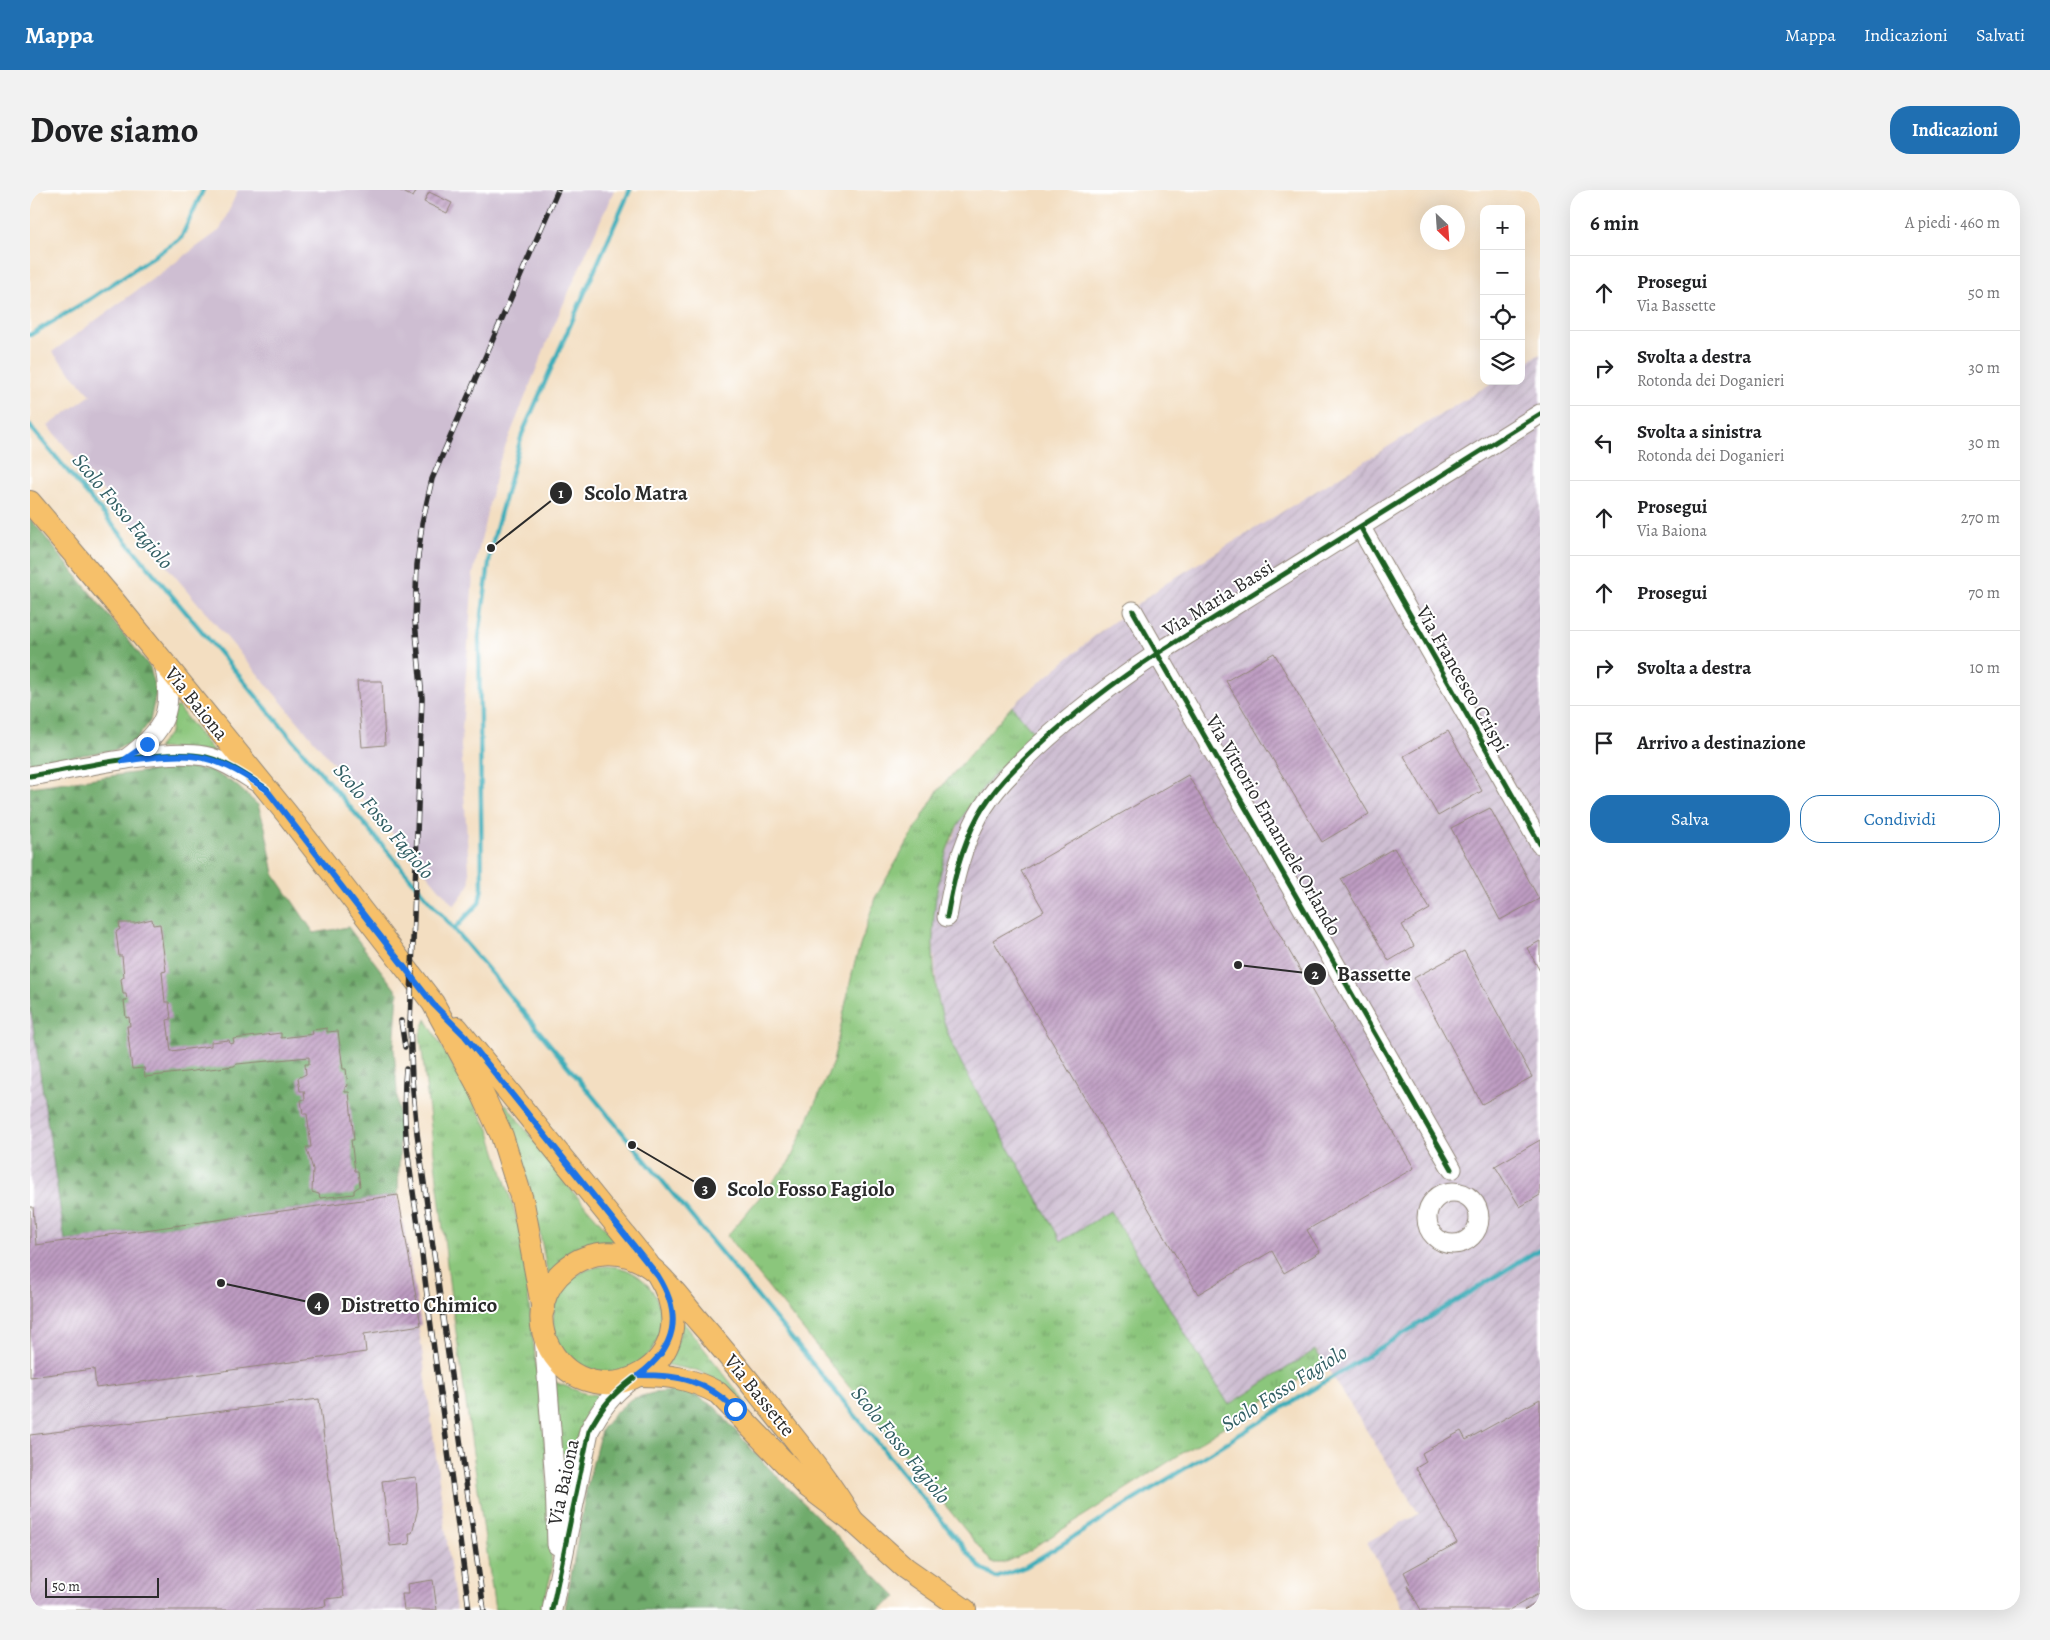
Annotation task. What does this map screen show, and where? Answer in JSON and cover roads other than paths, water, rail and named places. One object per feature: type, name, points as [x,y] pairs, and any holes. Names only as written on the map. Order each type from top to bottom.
[{"type":"main road","name":"Via Baiona","points":[[30,502],[266,789],[433,1004],[465,1036],[655,1272]]},
{"type":"main road","name":"Via Baiona","points":[[433,1004],[481,1091],[502,1136],[523,1203],[543,1320]]},
{"type":"main road","points":[[602,1252],[620,1253],[637,1259],[655,1272],[668,1292],[674,1311],[673,1330],[666,1348],[655,1364],[637,1376],[615,1383],[596,1382],[577,1376],[561,1364],[550,1348],[543,1320],[548,1292],[556,1277],[569,1265],[585,1256],[602,1252]]},
{"type":"main road","name":"Via Bassette","points":[[655,1272],[717,1342],[832,1486],[853,1521]]},
{"type":"main road","name":"Via Bassette","points":[[637,1376],[673,1376],[700,1383],[718,1393],[807,1486],[853,1521],[905,1568],[965,1610]]},
{"type":"street","name":"Via Maria Bassi","points":[[947,917],[957,866],[979,815],[1010,772],[1098,694],[1158,653],[1361,528],[1540,414]]},
{"type":"street","name":"Via Francesco Crispi","points":[[1361,528],[1540,844]]},
{"type":"street","name":"Via Vittorio Emanuele Orlando","points":[[1133,611],[1452,1169],[1474,1202],[1480,1218],[1474,1234],[1460,1243],[1444,1242],[1431,1232],[1427,1215],[1434,1200],[1449,1192]]},
{"type":"street","points":[[123,761],[152,738],[158,731],[166,712],[169,688],[164,663]]},
{"type":"street","points":[[30,776],[172,754],[204,756],[236,768],[266,789]]},
{"type":"street","points":[[1452,1169],[1449,1192],[1463,1193],[1474,1202]]},
{"type":"street","name":"Via Baiona","points":[[543,1320],[555,1482],[558,1574]]},
{"type":"street","name":"Via Baiona","points":[[552,1610],[589,1431],[602,1407],[613,1394],[637,1376]]},
{"type":"waterway","points":[[30,335],[90,299],[181,238],[203,190]]},
{"type":"waterway","points":[[454,929],[479,903],[482,887],[479,637],[491,548],[522,434],[630,190]]},
{"type":"waterway","name":"Scolo Fosso Fagiolo","points":[[30,426],[492,974],[979,1566],[996,1578],[1025,1567],[1540,1249]]},
{"type":"railway","points":[[484,1610],[417,1133],[412,1080],[410,1024],[422,698],[415,621],[417,565],[422,524],[432,479],[558,190]]},
{"type":"railway","points":[[401,1021],[405,1047]]},
{"type":"railway","points":[[406,1069],[405,1114],[408,1158],[469,1610]]},
{"type":"place","name":"Scolo Matra","points":[[491,548]]},
{"type":"place","name":"Bassette","points":[[1238,965]]},
{"type":"place","name":"Scolo Fosso Fagiolo","points":[[632,1145]]},
{"type":"place","name":"Distretto Chimico","points":[[221,1283]]}]
